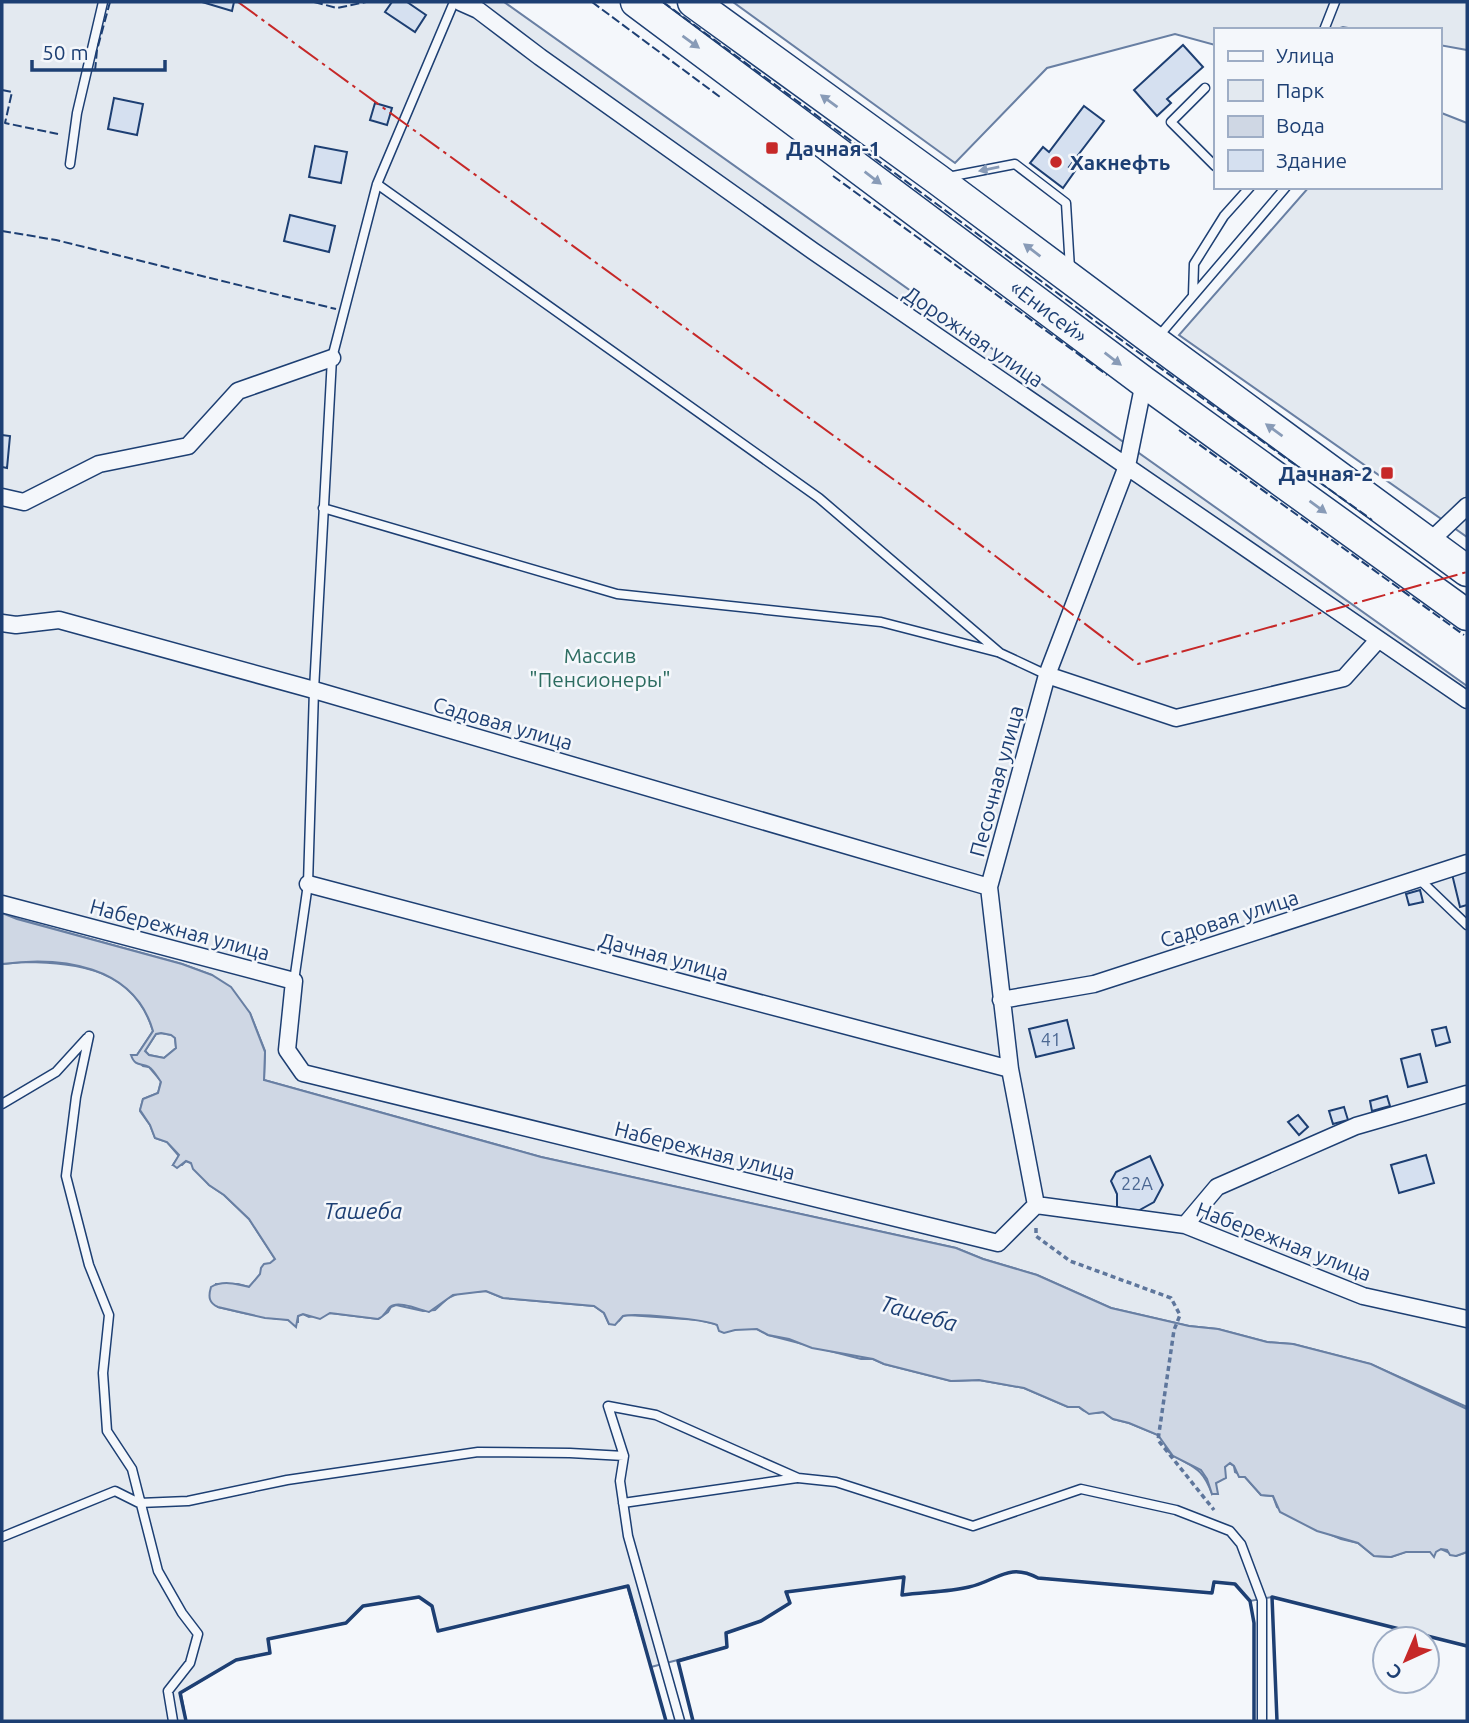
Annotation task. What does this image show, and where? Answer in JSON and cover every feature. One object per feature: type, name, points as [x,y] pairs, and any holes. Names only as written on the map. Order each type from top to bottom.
[{"type":"highway","name":"«Енисей»","points":[[636,2],[1144,382],[1467,615]]},
{"type":"highway","name":"«Енисей»","points":[[693,2],[1467,571]]},
{"type":"street","name":"Дорожная улица","points":[[460,2],[478,10],[813,251],[1467,700]]},
{"type":"street","points":[[2,497],[24,502],[99,464],[188,446],[239,391],[332,358]]},
{"type":"street","name":"Песочная улица","points":[[1036,1205],[1010,1069],[989,887],[1047,675],[1127,466],[1144,382]]},
{"type":"street","points":[[1428,543],[1467,506]]},
{"type":"street","name":"Садовая улица","points":[[2,624],[59,620],[314,690],[989,887]]},
{"type":"street","points":[[1047,675],[1176,718],[1344,678],[1378,640]]},
{"type":"street","name":"Садовая улица","points":[[1001,1000],[1094,984],[1467,863]]},
{"type":"street","name":"Дачная улица","points":[[308,884],[1010,1069]]},
{"type":"street","name":"Набережная улица","points":[[2,904],[295,981],[287,1050],[303,1073],[998,1243],[1036,1205],[1185,1225],[1363,1296],[1467,1319]]},
{"type":"street","points":[[1185,1225],[1217,1187],[1356,1126],[1467,1094]]},
{"type":"lane","points":[[70,164],[77,113],[103,2]]},
{"type":"lane","points":[[295,981],[308,884],[314,690],[332,358],[377,184],[454,2]]},
{"type":"lane","points":[[1325,28],[1335,2]]},
{"type":"lane","points":[[1205,88],[1171,122],[1214,165]]},
{"type":"lane","points":[[937,179],[1015,164],[1066,203],[1070,278]]},
{"type":"lane","points":[[377,184],[819,498],[1000,653]]},
{"type":"lane","points":[[1194,295],[1194,264],[1224,215],[1244,189]]},
{"type":"lane","points":[[1154,341],[1284,189]]},
{"type":"lane","points":[[323,508],[617,594],[881,622],[1000,653],[1047,675]]},
{"type":"lane","points":[[1419,879],[1467,925]]},
{"type":"lane","points":[[2,1104],[56,1072],[89,1036],[76,1097],[66,1176],[89,1265],[109,1315],[103,1373],[107,1431],[132,1469],[158,1571],[181,1613],[198,1634],[190,1663],[168,1691],[173,1721]]},
{"type":"lane","points":[[680,1721],[628,1536],[620,1481],[624,1456],[608,1406],[656,1415],[799,1478]]},
{"type":"lane","points":[[2,1537],[115,1491],[139,1503],[188,1501],[287,1480],[478,1452],[624,1456]]},
{"type":"lane","points":[[623,1503],[799,1478],[836,1482],[973,1526],[1081,1489],[1176,1510],[1230,1531],[1241,1544],[1262,1600],[1262,1721]]},
{"type":"path","points":[[1036,1205],[1036,1236],[1070,1261],[1171,1298],[1180,1315],[1174,1330],[1158,1440],[1230,1531]]},
{"type":"green space","name":"Массив \"Пенсионеры\"","points":[[2,2],[504,2],[1467,686],[1467,1407],[1370,1364],[1293,1344],[1267,1342],[1218,1329],[1189,1326],[1111,1308],[1037,1275],[956,1248],[541,1157],[264,1080],[265,1051],[250,1013],[212,975],[2,913]]},
{"type":"green space","points":[[733,2],[1467,2],[1467,50],[1441,45],[1441,28],[1214,28],[1214,45],[1175,34],[1047,68],[955,163]]},
{"type":"green space","points":[[1441,113],[1467,123],[1467,537],[1179,335],[1307,189],[1441,189]]},
{"type":"green space","points":[[45,963],[84,968],[119,982],[133,994],[144,1010],[153,1031],[137,1055],[132,1055],[143,1066],[149,1067],[161,1081],[158,1093],[143,1099],[140,1111],[155,1138],[167,1142],[179,1156],[173,1165],[182,1165],[186,1161],[191,1163],[209,1185],[249,1219],[275,1259],[249,1287],[216,1284],[218,1307],[296,1322],[298,1316],[303,1314],[309,1317],[330,1313],[378,1319],[396,1305],[423,1311],[435,1310],[448,1298],[459,1293],[486,1291],[503,1298],[594,1306],[604,1313],[609,1324],[628,1315],[699,1320],[735,1329],[757,1329],[768,1335],[861,1359],[873,1359],[951,1381],[979,1380],[1024,1388],[1068,1407],[1079,1407],[1090,1413],[1103,1412],[1113,1419],[1158,1435],[1165,1441],[1166,1450],[1199,1471],[1212,1494],[1229,1463],[1234,1466],[1235,1472],[1245,1477],[1261,1495],[1273,1496],[1277,1507],[1310,1526],[1358,1543],[1374,1556],[1391,1557],[1405,1552],[1441,1549],[1456,1556],[1467,1552],[1467,1646],[1441,1639],[1441,1625],[1383,1625],[1272,1597],[1250,1601],[1234,1584],[1214,1582],[1212,1593],[1038,1578],[1010,1572],[961,1589],[902,1595],[903,1577],[787,1592],[790,1603],[761,1621],[726,1633],[727,1647],[651,1667],[627,1586],[438,1631],[432,1606],[419,1597],[363,1606],[346,1623],[268,1639],[270,1653],[236,1660],[181,1693],[186,1721],[2,1721],[2,964]]},
{"type":"green space","points":[[156,1034],[175,1038],[176,1048],[164,1058],[149,1055],[145,1051]]},
{"type":"water","name":"Ташеба","points":[[2,913],[182,964],[212,975],[231,987],[250,1013],[265,1052],[264,1080],[541,1157],[956,1248],[1037,1275],[1111,1308],[1189,1326],[1218,1329],[1267,1342],[1293,1344],[1371,1364],[1467,1409],[1467,1552],[1456,1556],[1441,1549],[1434,1557],[1430,1552],[1406,1552],[1391,1557],[1374,1556],[1358,1543],[1317,1531],[1280,1512],[1273,1496],[1261,1495],[1245,1477],[1239,1477],[1230,1463],[1225,1467],[1226,1478],[1216,1483],[1218,1494],[1212,1494],[1201,1470],[1173,1456],[1158,1435],[1113,1419],[1103,1412],[1089,1414],[1079,1407],[1068,1407],[1024,1388],[979,1380],[951,1381],[873,1359],[812,1348],[757,1329],[724,1333],[719,1331],[717,1325],[710,1323],[641,1315],[623,1316],[615,1325],[609,1324],[604,1313],[594,1306],[503,1298],[486,1291],[453,1295],[429,1312],[394,1305],[378,1319],[330,1313],[320,1319],[303,1314],[298,1316],[296,1327],[288,1320],[265,1318],[218,1307],[210,1299],[211,1287],[225,1283],[249,1287],[260,1274],[264,1264],[275,1259],[249,1219],[209,1185],[193,1169],[191,1163],[186,1161],[177,1168],[173,1165],[179,1155],[167,1142],[155,1138],[140,1110],[143,1099],[158,1093],[161,1082],[151,1068],[136,1063],[131,1055],[137,1055],[153,1031],[143,1009],[130,992],[112,979],[92,970],[71,964],[48,962],[2,964]],"holes":[[[156,1034],[171,1035],[175,1038],[176,1048],[164,1058],[149,1055],[145,1051]]]},
{"type":"building","points":[[202,2],[234,2],[232,11]]},
{"type":"building","points":[[392,2],[407,2],[426,15],[415,32],[385,12]]},
{"type":"building","points":[[1183,45],[1203,67],[1167,99],[1171,103],[1157,116],[1134,90]]},
{"type":"building","points":[[114,98],[143,104],[137,135],[108,129]]},
{"type":"building","points":[[375,103],[392,108],[387,125],[370,120]]},
{"type":"building","points":[[1084,106],[1104,121],[1069,167],[1075,171],[1063,188],[1030,163],[1043,147],[1049,152]]},
{"type":"building","points":[[315,146],[347,152],[341,183],[309,177]]},
{"type":"building","points":[[290,215],[335,226],[329,252],[284,241]]},
{"type":"building","points":[[2,435],[10,436],[7,468],[2,467]]},
{"type":"building","points":[[1467,870],[1467,905],[1460,907],[1452,874]]},
{"type":"building","points":[[1420,890],[1423,902],[1409,905],[1406,894]]},
{"type":"building","points":[[1067,1020],[1074,1048],[1036,1057],[1029,1029]]},
{"type":"building","points":[[1446,1027],[1450,1042],[1436,1046],[1432,1030]]},
{"type":"building","points":[[1420,1054],[1427,1082],[1408,1087],[1401,1059]]},
{"type":"building","points":[[1387,1096],[1390,1106],[1372,1111],[1370,1101]]},
{"type":"building","points":[[1344,1107],[1348,1120],[1333,1124],[1329,1111]]},
{"type":"building","points":[[1298,1115],[1308,1127],[1299,1135],[1288,1122]]},
{"type":"building","points":[[1426,1155],[1434,1183],[1399,1193],[1391,1165]]},
{"type":"building","points":[[1150,1156],[1163,1185],[1154,1202],[1136,1212],[1117,1207],[1117,1194],[1111,1181],[1116,1172]]},
{"type":"fence","points":[[95,71],[97,50],[110,2]]},
{"type":"fence","points":[[314,2],[337,8],[366,2]]},
{"type":"fence","points":[[592,2],[720,97]]},
{"type":"fence","points":[[663,2],[1106,329],[1372,520]]},
{"type":"fence","points":[[2,90],[12,92],[5,123],[58,134]]},
{"type":"fence","points":[[833,176],[1107,375]]},
{"type":"fence","points":[[2,231],[56,240],[336,309]]},
{"type":"fence","points":[[1179,430],[1464,635]]},
{"type":"wall","points":[[693,1721],[678,1661],[727,1647],[726,1633],[761,1621],[790,1603],[786,1592],[904,1577],[902,1595],[961,1589],[1010,1572],[1038,1578],[1212,1593],[1214,1582],[1235,1584],[1250,1601],[1254,1623],[1254,1721]]},
{"type":"wall","points":[[186,1721],[180,1693],[236,1660],[270,1653],[268,1639],[346,1623],[363,1606],[419,1597],[432,1606],[438,1631],[628,1586],[666,1721]]},
{"type":"wall","points":[[1277,1721],[1272,1597],[1467,1646]]},
{"type":"power","points":[[238,2],[904,487],[1138,664],[1467,572]]},
{"type":"place","name":"Дачная-1","points":[[772,148]]},
{"type":"place","name":"Хакнефть","points":[[1056,162]]},
{"type":"place","name":"Дачная-2","points":[[1387,473]]}]
